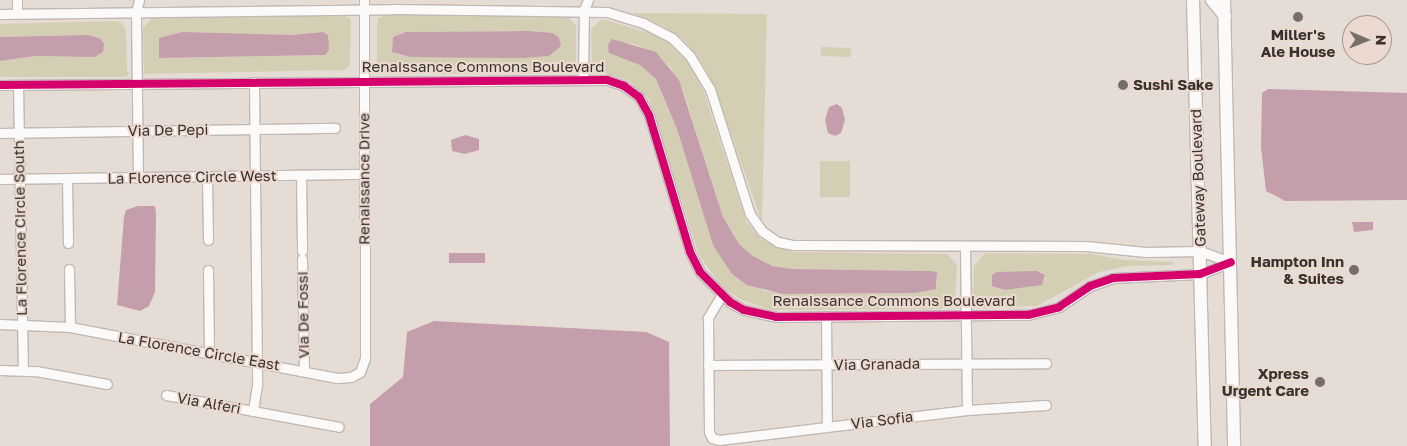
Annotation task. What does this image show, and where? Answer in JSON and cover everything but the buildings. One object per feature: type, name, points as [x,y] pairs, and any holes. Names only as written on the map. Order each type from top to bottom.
[{"type":"main road","name":"Gateway Boulevard","points":[[1193,0],[1205,446]]},
{"type":"main road","points":[[1212,0],[1225,16]]},
{"type":"main road","name":"Gateway Boulevard","points":[[1224,0],[1234,446]]},
{"type":"street","points":[[17,0],[17,13]]},
{"type":"street","points":[[132,0],[136,12]]},
{"type":"street","points":[[138,178],[136,12],[139,0]]},
{"type":"street","points":[[580,0],[584,10]]},
{"type":"street","points":[[583,79],[584,10],[588,0]]},
{"type":"street","points":[[0,14],[364,5],[584,10],[643,22],[672,38],[690,56],[710,89],[750,214],[769,236],[794,245],[1200,250],[1231,262]]},
{"type":"street","name":"Renaissance Drive","points":[[364,5],[364,358]]},
{"type":"street","name":"Renaissance Commons Boulevard","points":[[0,86],[137,83],[608,80],[624,86],[644,106],[690,252],[700,272],[721,296],[744,310],[776,317],[965,316],[1045,312],[1090,286],[1113,278],[1200,274],[1231,262]]},
{"type":"street","name":"Via Alferi","points":[[253,411],[257,362],[254,82]]},
{"type":"street","name":"La Florence Circle South","points":[[18,85],[23,370]]},
{"type":"street","name":"Via De Pepi","points":[[0,133],[335,128]]},
{"type":"street","name":"La Florence Circle West","points":[[0,179],[365,174]]},
{"type":"street","name":"Via De Fossi","points":[[301,175],[304,370]]},
{"type":"street","points":[[207,176],[208,240]]},
{"type":"street","points":[[67,179],[68,243]]},
{"type":"street","points":[[965,246],[968,410]]},
{"type":"street","points":[[69,269],[70,327]]},
{"type":"street","points":[[208,270],[209,354]]},
{"type":"street","points":[[708,366],[708,318],[721,296]]},
{"type":"street","points":[[826,316],[827,426]]},
{"type":"street","name":"La Florence Circle East","points":[[0,324],[21,323],[70,327],[304,370],[337,378],[351,377],[360,372],[364,358]]},
{"type":"street","name":"Via Granada","points":[[708,366],[1046,363]]},
{"type":"street","name":"Via Sofia","points":[[708,366],[709,432],[712,438],[719,440],[968,410],[1046,405]]},
{"type":"street","points":[[0,370],[23,370],[107,384]]},
{"type":"street","name":"Via Alferi","points":[[166,395],[339,427]]},
{"type":"shaded area","points":[[632,13],[767,14],[762,222],[713,83],[699,58],[683,39],[662,25]]},
{"type":"shaded area","points":[[343,15],[351,19],[350,64],[345,70],[144,74],[143,28],[152,18]],"holes":[[[323,32],[325,55],[167,58],[291,35]]]},
{"type":"shaded area","points":[[386,15],[567,16],[576,26],[576,63],[567,73],[383,74],[377,65],[378,18]],"holes":[[[529,31],[553,33],[548,56],[411,57],[392,51],[393,37],[406,32]]]},
{"type":"shaded area","points":[[602,19],[656,35],[668,43],[691,66],[705,95],[746,221],[762,240],[795,252],[947,254],[957,265],[955,301],[941,309],[771,310],[742,300],[722,287],[699,255],[649,99],[628,80],[598,72],[592,67],[591,29]],"holes":[[[631,43],[656,53],[671,68],[683,90],[723,217],[739,244],[753,256],[772,266],[793,269],[929,271],[937,273],[937,287],[915,293],[797,294],[764,291],[713,245],[677,129],[656,79],[640,65],[608,51]]]},
{"type":"shaded area","points":[[115,21],[122,23],[126,30],[127,72],[130,73],[126,77],[0,77],[0,61],[35,56],[94,57],[88,35],[0,37],[0,24]]},
{"type":"shaded area","points":[[529,31],[553,33],[559,38],[561,46],[549,56],[523,58],[411,57],[392,52],[393,37],[406,32]]},
{"type":"shaded area","points":[[182,32],[291,35],[323,32],[328,35],[329,50],[325,55],[159,58],[159,38]]},
{"type":"shaded area","points":[[88,35],[101,39],[104,44],[103,52],[94,57],[35,56],[0,61],[0,37]]},
{"type":"shaded area","points":[[612,39],[656,52],[679,80],[723,217],[739,244],[753,256],[772,266],[793,269],[937,272],[936,289],[915,293],[783,294],[747,285],[732,274],[713,245],[677,129],[656,79],[640,65],[609,53],[608,45]]},
{"type":"shaded area","points":[[821,47],[851,48],[851,57],[821,56]]},
{"type":"shaded area","points":[[1268,89],[1407,93],[1407,200],[1285,201],[1266,191],[1261,147],[1262,93]]},
{"type":"shaded area","points":[[837,104],[842,108],[845,120],[841,133],[835,136],[828,133],[825,120],[829,107]]},
{"type":"shaded area","points":[[465,135],[479,139],[479,150],[465,154],[452,151],[451,140]]},
{"type":"shaded area","points":[[820,161],[850,161],[850,197],[820,197]]},
{"type":"shaded area","points":[[138,206],[155,206],[156,213],[155,292],[149,306],[140,311],[117,305],[124,217],[126,210]]},
{"type":"shaded area","points":[[1352,222],[1373,222],[1373,230],[1354,232]]},
{"type":"shaded area","points":[[449,253],[485,253],[485,263],[449,263]]},
{"type":"shaded area","points":[[985,253],[1091,254],[1125,260],[1175,262],[1172,265],[1128,266],[1099,272],[1037,306],[985,308],[979,305],[973,294],[974,266]],"holes":[[[1041,272],[1046,279],[1039,285],[1005,290],[992,286],[992,277]]]},
{"type":"shaded area","points":[[1037,271],[1045,275],[1042,285],[1005,290],[992,286],[992,275],[997,272]]},
{"type":"shaded area","points":[[434,321],[646,332],[669,342],[670,446],[370,446],[370,404],[403,377],[407,332]]},
{"type":"cycle path","points":[[0,85],[607,80],[624,86],[639,97],[649,115],[690,252],[700,272],[730,302],[744,310],[776,317],[1028,315],[1059,307],[1090,286],[1113,278],[1200,274],[1231,262]]},
{"type":"place","name":"Miller's Ale House","points":[[1298,17]]},
{"type":"place","name":"Sushi Sake","points":[[1123,85]]},
{"type":"place","name":"Hampton Inn & Suites","points":[[1354,270]]},
{"type":"place","name":"Xpress Urgent Care","points":[[1320,382]]}]
